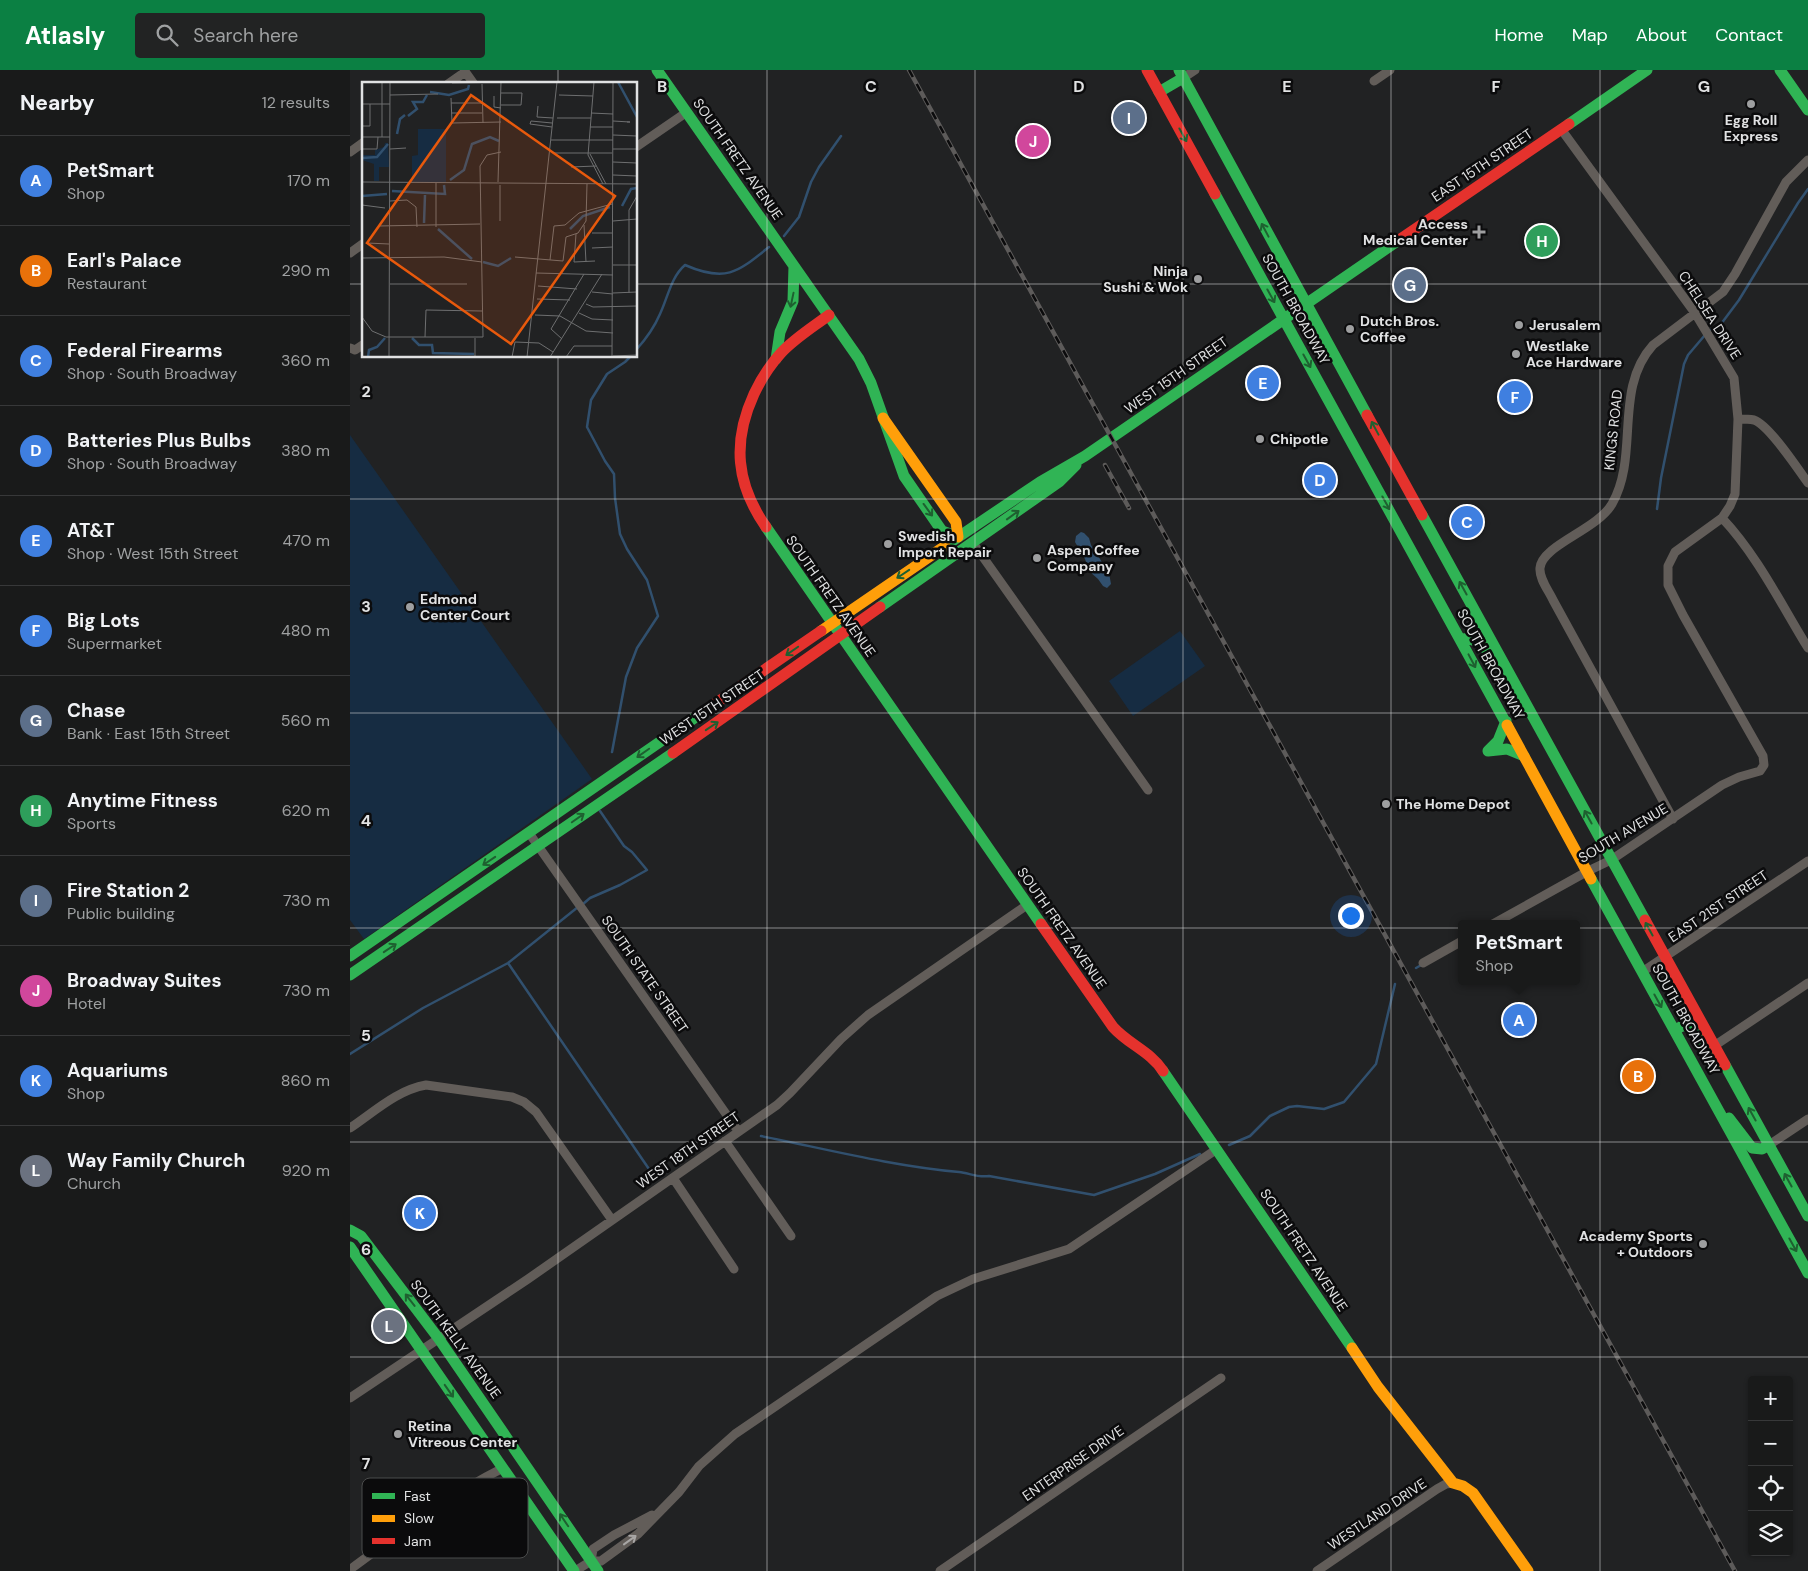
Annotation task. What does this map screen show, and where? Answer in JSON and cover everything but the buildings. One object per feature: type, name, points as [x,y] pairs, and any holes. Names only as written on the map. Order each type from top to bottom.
[{"type":"main road","name":"SOUTH FRETZ AVENUE","points":[[658,70],[862,363],[904,476],[942,531],[958,537],[956,522],[883,418]]},
{"type":"main road","name":"SOUTH BROADWAY","points":[[1148,70],[1808,1272]]},
{"type":"main road","name":"EAST 15TH STREET","points":[[1284,318],[1647,70]]},
{"type":"main road","points":[[1780,70],[1808,110]]},
{"type":"main road","name":"SOUTH BROADWAY","points":[[1181,74],[1305,303],[1808,1216]]},
{"type":"main road","points":[[1160,92],[1181,74]]},
{"type":"main road","name":"SOUTH FRETZ AVENUE","points":[[776,359],[780,332],[793,301],[794,266]]},
{"type":"main road","name":"SOUTH FRETZ AVENUE","points":[[829,315],[791,343],[776,359],[764,376],[749,405],[742,426],[739,444],[739,465],[755,512],[1113,1027],[1126,1042],[1141,1049],[1159,1064],[1378,1387],[1453,1483]]},
{"type":"main road","name":"WEST 15TH STREET","points":[[350,956],[1029,488],[1085,456],[1284,318]]},
{"type":"main road","name":"WEST 15TH STREET","points":[[350,975],[538,847],[973,543],[1059,482],[1085,456]]},
{"type":"main road","points":[[958,537],[973,543]]},
{"type":"main road","points":[[1460,639],[1472,638],[1478,640],[1511,677]]},
{"type":"main road","points":[[1506,721],[1498,740],[1488,752],[1501,748],[1512,748],[1524,756]]},
{"type":"main road","points":[[1675,1030],[1684,1025],[1690,1027],[1735,1084]]},
{"type":"main road","points":[[1716,1103],[1742,1133],[1752,1148],[1762,1149],[1769,1145]]},
{"type":"main road","name":"SOUTH KELLY AVENUE","points":[[350,1230],[361,1236],[438,1339],[598,1571]]},
{"type":"main road","points":[[350,1247],[510,1478]]},
{"type":"main road","points":[[1453,1483],[1463,1486],[1473,1493],[1528,1571]]},
{"type":"main road","points":[[528,1504],[574,1571]]},
{"type":"street","points":[[1181,74],[1195,70]]},
{"type":"street","points":[[1374,81],[1390,70]]},
{"type":"street","points":[[451,82],[465,71],[473,82]]},
{"type":"street","points":[[638,146],[687,112]]},
{"type":"street","name":"CHELSEA DRIVE","points":[[1561,129],[1695,313],[1734,378],[1738,419],[1735,494],[1722,518],[1703,530],[1676,552],[1668,566],[1668,585],[1763,756],[1764,765]]},
{"type":"street","points":[[350,152],[362,143]]},
{"type":"street","name":"KINGS ROAD","points":[[1673,819],[1543,580],[1540,569],[1544,557],[1553,548],[1594,524],[1611,505],[1622,478],[1631,389],[1643,356],[1653,345],[1723,292],[1786,182],[1808,160]]},
{"type":"street","points":[[350,253],[362,244]]},
{"type":"street","points":[[350,348],[355,350],[362,345]]},
{"type":"street","points":[[1738,419],[1755,420],[1763,426],[1793,461],[1808,483]]},
{"type":"street","points":[[1722,518],[1735,532],[1808,648]]},
{"type":"street","points":[[973,543],[1148,790]]},
{"type":"street","name":"SOUTH AVENUE","points":[[1500,920],[1611,860],[1722,785],[1739,777],[1760,771],[1764,765]]},
{"type":"street","name":"SOUTH STATE STREET","points":[[529,833],[738,1132]]},
{"type":"street","name":"EAST 21ST STREET","points":[[1642,972],[1808,862]]},
{"type":"street","name":"WEST 18TH STREET","points":[[350,1398],[738,1132],[790,1093],[840,1039],[868,1015],[1027,905]]},
{"type":"street","points":[[1423,963],[1458,943]]},
{"type":"street","points":[[1714,1046],[1808,983]]},
{"type":"street","points":[[350,1128],[402,1092],[414,1087],[426,1085],[512,1096],[524,1102],[536,1112],[612,1220]]},
{"type":"street","points":[[1769,1145],[1808,1120]]},
{"type":"street","points":[[725,1141],[792,1236]]},
{"type":"street","points":[[574,1571],[591,1561],[601,1561],[638,1534],[679,1492],[700,1466],[735,1434],[937,1296],[973,1279],[1069,1248],[1217,1150]]},
{"type":"street","points":[[673,1178],[734,1269]]},
{"type":"street","name":"ENTERPRISE DRIVE","points":[[940,1571],[1222,1378]]},
{"type":"street","points":[[485,1478],[503,1468]]},
{"type":"street","name":"WESTLAND DRIVE","points":[[1318,1571],[1437,1489],[1446,1484],[1453,1483]]},
{"type":"street","points":[[591,1561],[593,1550],[614,1535],[663,1509]]},
{"type":"street","points":[[352,1568],[366,1558]]},
{"type":"shaded area","name":"Edmond Center Court","points":[[350,435],[592,779],[364,939],[350,920]]},
{"type":"shaded area","points":[[1081,532],[1089,538],[1091,545],[1109,573],[1111,584],[1107,588],[1089,571],[1085,559],[1075,542],[1076,536]]},
{"type":"shaded area","points":[[1180,631],[1205,666],[1133,716],[1109,681]]},
{"type":"waterway","points":[[784,236],[799,217],[811,182],[819,167],[841,136]]},
{"type":"waterway","points":[[1709,331],[1721,324],[1739,300],[1808,189]]},
{"type":"waterway","points":[[638,347],[655,324],[676,275],[685,265],[711,273],[731,272],[749,263],[769,247]]},
{"type":"waterway","points":[[1657,509],[1661,478],[1684,364],[1688,355],[1705,335]]},
{"type":"waterway","points":[[612,752],[626,677],[637,648],[658,616],[647,580],[627,549],[620,534],[614,474],[587,427],[591,400],[607,374],[629,358]]},
{"type":"waterway","points":[[583,904],[590,898],[620,885],[647,870],[632,852],[624,846],[600,811]]},
{"type":"waterway","points":[[350,1054],[423,1008],[508,963],[578,907]]},
{"type":"waterway","points":[[508,963],[651,1172]]},
{"type":"waterway","points":[[1416,968],[1423,964]]},
{"type":"waterway","points":[[1229,1145],[1250,1136],[1270,1116],[1289,1107],[1324,1109],[1344,1102],[1376,1064],[1395,984]]},
{"type":"waterway","points":[[761,1136],[884,1161],[977,1176],[989,1176],[1094,1195],[1155,1174],[1200,1154]]},
{"type":"railway","points":[[909,70],[1735,1571]]},
{"type":"railway","points":[[1105,465],[1129,508]]},
{"type":"traffic: fast","points":[[657,70],[859,359],[871,383],[904,476],[942,531],[958,537]]},
{"type":"traffic: fast","points":[[1179,70],[1367,415]]},
{"type":"traffic: fast","points":[[1569,124],[1647,70]]},
{"type":"traffic: fast","points":[[1780,70],[1808,110]]},
{"type":"traffic: fast","points":[[1159,92],[1183,78]]},
{"type":"traffic: fast","points":[[1215,194],[1507,725]]},
{"type":"traffic: fast","points":[[945,546],[1040,482],[1085,456],[1399,240]]},
{"type":"traffic: fast","points":[[776,359],[780,332],[793,301],[794,266]]},
{"type":"traffic: fast","points":[[880,607],[1059,482],[1076,465]]},
{"type":"traffic: fast","points":[[1422,515],[1645,920]]},
{"type":"traffic: fast","points":[[766,527],[1041,924]]},
{"type":"traffic: fast","points":[[1461,639],[1473,640],[1483,646],[1499,664]]},
{"type":"traffic: fast","points":[[350,956],[706,710]]},
{"type":"traffic: fast","points":[[1488,751],[1498,741],[1506,721]]},
{"type":"traffic: fast","points":[[1488,751],[1507,749],[1524,756]]},
{"type":"traffic: fast","points":[[350,975],[673,753]]},
{"type":"traffic: fast","points":[[1591,879],[1808,1273]]},
{"type":"traffic: fast","points":[[1675,1030],[1684,1025],[1688,1027],[1718,1063]]},
{"type":"traffic: fast","points":[[1725,1065],[1808,1216]]},
{"type":"traffic: fast","points":[[1163,1071],[1352,1348]]},
{"type":"traffic: fast","points":[[1729,1118],[1752,1148],[1762,1149],[1769,1145]]},
{"type":"traffic: fast","points":[[350,1230],[361,1236],[439,1339],[598,1571]]},
{"type":"traffic: fast","points":[[350,1247],[510,1478]]},
{"type":"traffic: fast","points":[[528,1504],[574,1571]]},
{"type":"traffic: slow","points":[[883,418],[956,522],[958,537]]},
{"type":"traffic: slow","points":[[821,631],[945,546]]},
{"type":"traffic: slow","points":[[1507,725],[1591,879]]},
{"type":"traffic: slow","points":[[1352,1348],[1378,1387],[1453,1483],[1463,1486],[1473,1493],[1528,1571]]},
{"type":"traffic: jam","points":[[1147,70],[1215,194]]},
{"type":"traffic: jam","points":[[1399,240],[1569,124]]},
{"type":"traffic: jam","points":[[766,527],[748,495],[740,462],[742,429],[747,412],[754,394],[769,367],[792,342],[829,315]]},
{"type":"traffic: jam","points":[[1367,415],[1422,515]]},
{"type":"traffic: jam","points":[[673,753],[880,607]]},
{"type":"traffic: jam","points":[[706,710],[821,631]]},
{"type":"traffic: jam","points":[[1645,920],[1725,1065]]},
{"type":"traffic: jam","points":[[1041,924],[1113,1027],[1152,1058],[1163,1071]]},
{"type":"place","name":"Egg Roll Express","points":[[1751,104]]},
{"type":"place","name":"Fire Station 2","points":[[1129,118]]},
{"type":"place","name":"Broadway Suites","points":[[1033,141]]},
{"type":"place","name":"Access Medical Center","points":[[1479,232]]},
{"type":"place","name":"Anytime Fitness","points":[[1542,241]]},
{"type":"place","name":"Ninja Sushi & Wok","points":[[1198,279]]},
{"type":"place","name":"Chase","points":[[1410,285]]},
{"type":"place","name":"Jerusalem","points":[[1519,325]]},
{"type":"place","name":"Dutch Bros. Coffee","points":[[1350,329]]},
{"type":"place","name":"Westlake Ace Hardware","points":[[1516,354]]},
{"type":"place","name":"AT&T","points":[[1263,383]]},
{"type":"place","name":"Big Lots","points":[[1515,397]]},
{"type":"place","name":"Chipotle","points":[[1260,439]]},
{"type":"place","name":"Batteries Plus Bulbs","points":[[1320,480]]},
{"type":"place","name":"Federal Firearms","points":[[1467,522]]},
{"type":"place","name":"Swedish Import Repair","points":[[888,544]]},
{"type":"place","name":"Aspen Coffee Company","points":[[1037,558]]},
{"type":"place","name":"Edmond Center Court","points":[[410,607]]},
{"type":"place","name":"The Home Depot","points":[[1386,804]]},
{"type":"place","name":"PetSmart","points":[[1519,1020]]},
{"type":"place","name":"Earl's Palace","points":[[1638,1076]]},
{"type":"place","name":"Aquariums","points":[[420,1213]]},
{"type":"place","name":"Academy Sports + Outdoors","points":[[1703,1244]]},
{"type":"place","name":"Way Family Church","points":[[389,1326]]},
{"type":"place","name":"Retina Vitreous Center","points":[[398,1434]]}]
